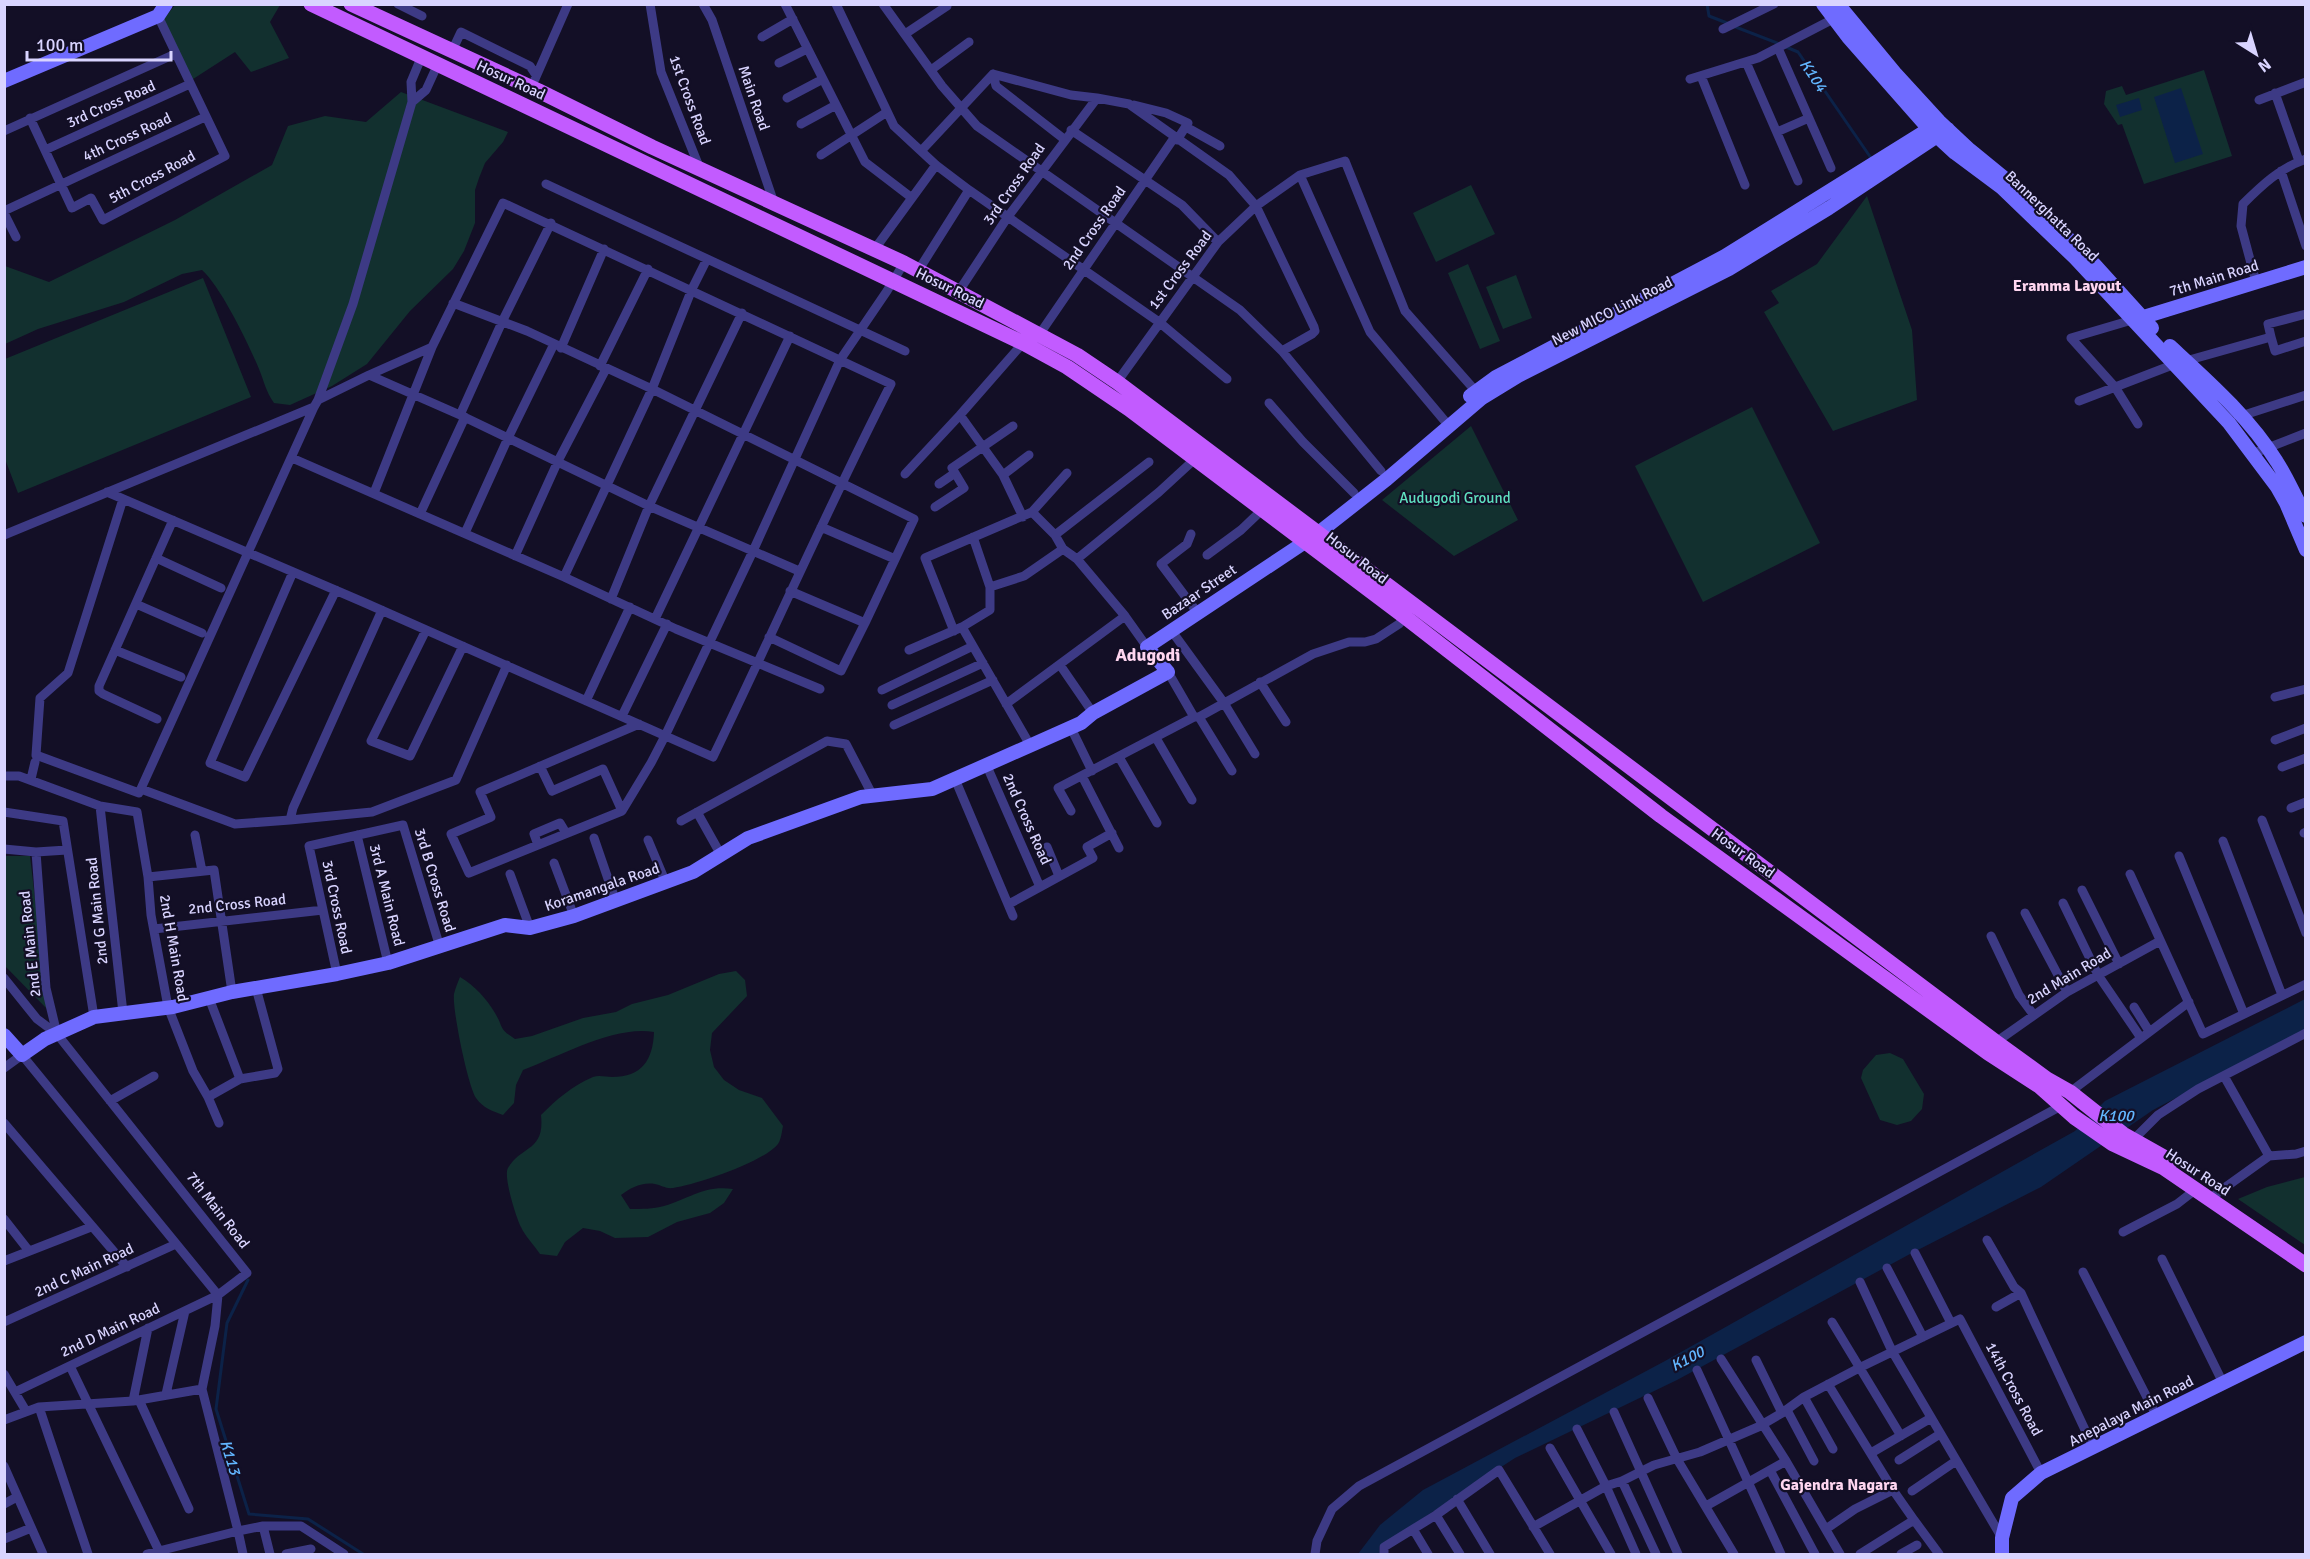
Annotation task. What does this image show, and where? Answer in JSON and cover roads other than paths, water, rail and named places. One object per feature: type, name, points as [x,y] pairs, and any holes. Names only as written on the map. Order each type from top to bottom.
[{"type":"main road","name":"Hosur Road","points":[[311,4],[437,66],[1023,343],[1087,380],[1263,509],[1308,535],[2047,1079],[2070,1092],[2089,1109],[2133,1140],[2172,1162],[2306,1253]]},
{"type":"main road","name":"Hosur Road","points":[[351,4],[513,79],[534,81],[587,116],[904,263],[1077,355],[1117,382],[1308,535],[1405,617],[1669,822],[1988,1053],[2039,1086],[2061,1106],[2113,1144],[2164,1168],[2306,1265]]},
{"type":"main road","points":[[504,96],[513,79]]},
{"type":"street","points":[[398,4],[422,16]]},
{"type":"street","points":[[534,81],[568,4]]},
{"type":"street","name":"1st Cross Road","points":[[650,4],[661,72],[700,169]]},
{"type":"street","name":"Main Road","points":[[703,4],[712,20],[774,203]]},
{"type":"street","points":[[785,4],[865,162],[912,198]]},
{"type":"street","points":[[836,4],[894,126],[936,165],[1007,218],[1159,322],[1227,379]]},
{"type":"street","points":[[883,4],[931,70],[977,126],[1240,310],[1282,351],[1381,471]]},
{"type":"street","points":[[1723,29],[1774,4]]},
{"type":"street","name":"Bannerghatta Road","points":[[1823,4],[1838,12],[1895,73],[1938,129],[2023,201],[2075,258],[2181,362],[2241,416],[2278,463],[2306,516]]},
{"type":"street","points":[[904,34],[947,6]]},
{"type":"street","points":[[4,81],[162,10],[175,54],[206,117]]},
{"type":"street","points":[[1690,80],[1746,62],[1781,46],[1838,12]]},
{"type":"street","points":[[762,37],[793,19]]},
{"type":"street","points":[[452,51],[461,32],[530,66],[534,81]]},
{"type":"street","points":[[931,70],[969,42]]},
{"type":"street","points":[[1781,46],[1831,168]]},
{"type":"street","points":[[779,63],[807,49]]},
{"type":"street","points":[[4,131],[175,54]]},
{"type":"street","points":[[123,499],[68,673],[40,698],[36,755],[139,793],[316,404],[353,304],[412,102],[411,82],[422,58]]},
{"type":"street","points":[[1746,62],[1798,181]]},
{"type":"street","points":[[412,102],[426,90],[437,66]]},
{"type":"street","points":[[922,150],[993,74]]},
{"type":"street","points":[[993,74],[1071,95],[1129,104],[1166,113],[1188,123],[1186,127],[1220,146]]},
{"type":"street","points":[[993,74],[996,86],[1064,139]]},
{"type":"street","points":[[1701,76],[1745,185]]},
{"type":"street","points":[[788,98],[823,79]]},
{"type":"street","points":[[2259,100],[2306,82]]},
{"type":"street","name":"3rd Cross Road","points":[[45,150],[190,84]]},
{"type":"street","points":[[2256,282],[2241,226],[2243,204],[2267,180],[2302,160],[2275,93]]},
{"type":"street","name":"3rd Cross Road","points":[[959,291],[1007,218],[1064,139],[1097,98]]},
{"type":"street","points":[[1129,104],[1230,176],[1256,206],[1315,331],[1282,351]]},
{"type":"street","points":[[801,124],[836,105]]},
{"type":"street","points":[[821,156],[887,112]]},
{"type":"street","name":"5th Cross Road","points":[[61,185],[72,208],[91,198],[103,220],[225,156],[206,117]]},
{"type":"street","name":"4th Cross Road","points":[[4,212],[206,117]]},
{"type":"street","points":[[30,118],[61,185]]},
{"type":"street","points":[[1777,132],[1809,118]]},
{"type":"street","name":"2nd Cross Road","points":[[1039,335],[1082,270],[1175,139],[1186,127]]},
{"type":"street","name":"New MICO Link Road","points":[[1308,535],[1479,394],[1729,269],[1829,208],[1938,129]]},
{"type":"street","points":[[1071,130],[1182,205],[1218,242]]},
{"type":"street","name":"1st Cross Road","points":[[1117,382],[1218,242],[1256,206],[1300,175],[1346,161],[1405,311],[1479,394]]},
{"type":"street","points":[[874,250],[936,165]]},
{"type":"street","points":[[2281,171],[2306,246]]},
{"type":"street","points":[[1300,175],[1370,332],[1446,423]]},
{"type":"street","points":[[546,184],[905,351]]},
{"type":"street","points":[[918,271],[969,190]]},
{"type":"street","points":[[107,492],[382,610],[713,757],[841,481],[891,384],[504,202],[432,347],[374,493]]},
{"type":"street","points":[[2294,213],[2306,210]]},
{"type":"street","points":[[4,212],[16,237]]},
{"type":"street","points":[[420,514],[502,322],[551,224]]},
{"type":"street","points":[[465,533],[508,438],[558,346],[604,249]]},
{"type":"street","points":[[564,577],[652,389],[707,259]]},
{"type":"street","points":[[639,724],[480,792],[491,817],[451,834],[469,873],[622,811],[665,736],[840,360],[904,263]]},
{"type":"street","name":"7th Main Road","points":[[2137,319],[2306,267]]},
{"type":"street","points":[[515,556],[648,269]]},
{"type":"street","points":[[453,303],[558,346],[652,389],[914,519],[841,671],[769,637]]},
{"type":"street","points":[[612,599],[649,506],[742,313]]},
{"type":"street","points":[[2306,314],[2268,324],[2275,351],[2306,341]]},
{"type":"street","points":[[2137,319],[2071,339],[2115,387],[2138,424]]},
{"type":"street","points":[[655,619],[790,336]]},
{"type":"street","points":[[2079,401],[2181,362],[2271,337]]},
{"type":"street","points":[[904,474],[1023,343]]},
{"type":"street","points":[[4,535],[316,404],[369,375],[432,347]]},
{"type":"street","name":"Bannerghatta Road","points":[[2181,362],[2281,495],[2303,536],[2306,550]]},
{"type":"street","points":[[369,375],[462,416],[649,506],[799,572]]},
{"type":"street","points":[[2241,416],[2306,395]]},
{"type":"street","points":[[1269,403],[1303,442],[1354,493]]},
{"type":"street","points":[[960,415],[1004,475],[1027,514],[1055,535],[1063,549],[1077,559],[1168,672],[1232,771]]},
{"type":"street","name":"New MICO Link Road","points":[[1308,535],[1381,471],[1446,423]]},
{"type":"street","points":[[935,507],[964,488],[952,468],[1013,426]]},
{"type":"street","points":[[2252,454],[2306,433]]},
{"type":"street","points":[[1004,475],[1029,455]]},
{"type":"street","points":[[292,458],[709,643],[820,688]]},
{"type":"street","points":[[1077,559],[1196,459]]},
{"type":"street","points":[[1055,535],[1149,462]]},
{"type":"street","points":[[939,484],[955,473]]},
{"type":"street","points":[[1030,745],[973,646],[958,629],[925,558],[1027,514],[1067,473]]},
{"type":"street","points":[[1207,555],[1241,530],[1263,509]]},
{"type":"street","points":[[158,719],[99,691],[99,686],[173,520]]},
{"type":"street","points":[[821,527],[895,559]]},
{"type":"street","points":[[1191,534],[1186,544],[1161,564],[1197,612]]},
{"type":"street","name":"Bazaar Street","points":[[1147,647],[1269,564],[1271,558],[1308,535]]},
{"type":"street","points":[[909,650],[958,629],[990,610],[990,587],[973,537]]},
{"type":"street","points":[[990,587],[1024,576],[1063,549]]},
{"type":"street","points":[[156,558],[221,588]]},
{"type":"street","points":[[293,572],[210,763],[245,777],[336,590]]},
{"type":"street","points":[[790,591],[865,623]]},
{"type":"street","points":[[136,604],[202,633]]},
{"type":"street","points":[[586,701],[630,607]]},
{"type":"street","points":[[290,820],[293,808],[382,610]]},
{"type":"street","points":[[1006,704],[1125,616]]},
{"type":"street","points":[[1071,811],[1058,788],[1224,703],[1313,654],[1349,642],[1376,639],[1399,624],[1405,617]]},
{"type":"street","points":[[622,716],[667,624]]},
{"type":"street","points":[[426,630],[371,741],[410,756],[463,646]]},
{"type":"street","points":[[1171,630],[1224,703],[1254,754]]},
{"type":"street","points":[[882,690],[973,646]]},
{"type":"street","points":[[115,650],[181,677]]},
{"type":"street","points":[[892,705],[983,663]]},
{"type":"street","points":[[141,789],[235,824],[372,812],[456,780],[507,665]]},
{"type":"street","points":[[1060,665],[1093,713]]},
{"type":"street","name":"Koramangala Road","points":[[22,1055],[57,1034],[94,1017],[168,1007],[232,992],[388,963],[439,944],[505,925],[530,928],[616,902],[693,872],[748,838],[861,797],[932,789],[1071,728],[1093,713],[1168,672]]},
{"type":"street","points":[[894,725],[993,680]]},
{"type":"street","points":[[1260,682],[1286,722]]},
{"type":"street","points":[[2275,698],[2306,689]]},
{"type":"street","points":[[1071,728],[1092,771]]},
{"type":"street","points":[[2275,740],[2306,728]]},
{"type":"street","points":[[1156,738],[1192,800]]},
{"type":"street","points":[[681,821],[827,741],[846,744],[873,796]]},
{"type":"street","points":[[1119,757],[1157,823]]},
{"type":"street","points":[[2282,767],[2306,758]]},
{"type":"street","points":[[31,779],[35,762]]},
{"type":"street","name":"2nd Cross Road","points":[[986,764],[1040,887],[1009,904]]},
{"type":"street","points":[[540,766],[552,791],[603,769],[622,811]]},
{"type":"street","name":"2nd H Main Road","points":[[4,776],[31,779],[100,806],[137,812],[148,877],[151,915],[168,1007],[193,1071],[219,1123]]},
{"type":"street","points":[[1082,776],[1119,848]]},
{"type":"street","points":[[955,779],[1009,904],[1012,916]]},
{"type":"street","points":[[2291,808],[2306,802]]},
{"type":"street","name":"2nd G Main Road","points":[[100,806],[123,1013]]},
{"type":"street","points":[[4,812],[63,821],[94,1017]]},
{"type":"street","points":[[696,812],[721,855]]},
{"type":"street","points":[[2262,820],[2306,933]]},
{"type":"street","name":"3rd B Cross Road","points":[[357,835],[403,825],[439,944]]},
{"type":"street","points":[[1040,887],[1093,858],[1087,847],[1112,833]]},
{"type":"street","points":[[195,835],[202,871]]},
{"type":"street","name":"3rd Cross Road","points":[[336,974],[309,846],[357,835]]},
{"type":"street","name":"3rd A Main Road","points":[[357,835],[388,963]]},
{"type":"street","points":[[594,838],[616,902]]},
{"type":"street","points":[[648,840],[666,882]]},
{"type":"street","points":[[2223,841],[2282,995]]},
{"type":"street","points":[[1047,847],[1059,876]]},
{"type":"street","points":[[4,849],[36,852],[67,850]]},
{"type":"street","name":"2nd E Main Road","points":[[36,852],[46,988],[57,1034]]},
{"type":"street","points":[[2179,856],[2244,1014]]},
{"type":"street","points":[[554,862],[574,916]]},
{"type":"street","points":[[148,877],[214,870],[232,992]]},
{"type":"street","points":[[510,874],[530,928]]},
{"type":"street","points":[[2130,874],[2203,1034],[2306,984]]},
{"type":"street","points":[[2082,890],[2119,963]]},
{"type":"street","points":[[2063,903],[2098,975],[2141,1038]]},
{"type":"street","name":"2nd Cross Road","points":[[154,930],[223,920],[323,910]]},
{"type":"street","points":[[2025,913],[2067,992]]},
{"type":"street","points":[[1991,936],[2019,995],[2033,1014]]},
{"type":"street","name":"2nd Main Road","points":[[1996,1042],[2067,992],[2160,941]]},
{"type":"street","points":[[4,978],[37,1019],[57,1034]]},
{"type":"street","points":[[208,1097],[240,1078],[275,1073],[278,1070],[256,988]]},
{"type":"street","name":"2nd H Main Road","points":[[210,998],[240,1078]]},
{"type":"street","points":[[2070,1092],[2189,1002]]},
{"type":"street","points":[[2134,1007],[2150,1031]]},
{"type":"street","points":[[2133,1140],[2158,1115],[2224,1076],[2306,1033]]},
{"type":"street","name":"7th Main Road","points":[[57,1034],[247,1273],[218,1295]]},
{"type":"street","points":[[4,1035],[218,1295],[215,1326],[202,1389],[243,1554]]},
{"type":"street","points":[[4,1068],[22,1055]]},
{"type":"street","points":[[110,1101],[154,1076]]},
{"type":"street","points":[[2224,1076],[2269,1156]]},
{"type":"street","points":[[1315,1554],[1317,1541],[1332,1509],[1359,1486],[2061,1106]]},
{"type":"street","points":[[4,1123],[127,1267]]},
{"type":"street","points":[[2216,1194],[2269,1156],[2306,1151]]},
{"type":"street","points":[[2123,1232],[2177,1204],[2194,1190]]},
{"type":"street","points":[[4,1219],[29,1251]]},
{"type":"street","points":[[4,1261],[91,1227]]},
{"type":"street","points":[[1987,1240],[2014,1287],[2021,1293],[2094,1449]]},
{"type":"street","name":"2nd C Main Road","points":[[4,1322],[176,1244]]},
{"type":"street","name":"14th Cross Road","points":[[1915,1253],[2041,1473]]},
{"type":"street","points":[[2162,1259],[2223,1383]]},
{"type":"street","points":[[1887,1268],[1923,1337]]},
{"type":"street","points":[[2084,1272],[2157,1417]]},
{"type":"street","name":"Anepalaya Main Road","points":[[1860,1282],[1892,1351],[2002,1538]]},
{"type":"street","points":[[1996,1307],[2021,1293]]},
{"type":"street","name":"2nd D Main Road","points":[[15,1392],[218,1295]]},
{"type":"street","points":[[166,1394],[185,1311]]},
{"type":"street","points":[[1533,1527],[1606,1486],[1622,1481],[1640,1471],[1728,1441],[1763,1424],[1828,1384],[1955,1321]]},
{"type":"street","points":[[1832,1322],[1901,1436]]},
{"type":"street","points":[[148,1328],[136,1400],[189,1509]]},
{"type":"street","name":"Anepalaya Main Road","points":[[2002,1554],[2002,1538],[2012,1498],[2041,1473],[2094,1449],[2306,1342]]},
{"type":"street","points":[[1721,1359],[1786,1461],[1840,1554]]},
{"type":"street","points":[[1755,1360],[1814,1461]]},
{"type":"street","points":[[70,1366],[159,1551]]},
{"type":"street","points":[[1697,1371],[1781,1554]]},
{"type":"street","points":[[4,1374],[26,1411]]},
{"type":"street","points":[[1828,1384],[1893,1490],[1939,1554]]},
{"type":"street","points":[[4,1420],[39,1407],[136,1400],[202,1389]]},
{"type":"street","points":[[1804,1397],[1833,1449]]},
{"type":"street","points":[[1648,1398],[1677,1459],[1734,1554]]},
{"type":"street","points":[[39,1407],[88,1554]]},
{"type":"street","points":[[1614,1412],[1678,1554]]},
{"type":"street","points":[[1871,1454],[1931,1418]]},
{"type":"street","points":[[1577,1429],[1606,1486],[1636,1554]]},
{"type":"street","points":[[1899,1460],[1940,1434]]},
{"type":"street","points":[[1550,1448],[1611,1554]]},
{"type":"street","points":[[1706,1506],[1786,1461]]},
{"type":"street","points":[[1912,1491],[1956,1461]]},
{"type":"street","points":[[4,1466],[43,1554]]},
{"type":"street","points":[[1384,1554],[1384,1546],[1436,1515],[1499,1470],[1550,1554]]},
{"type":"street","points":[[1770,1470],[1815,1554]]},
{"type":"street","points":[[1622,1481],[1656,1554]]},
{"type":"street","points":[[1826,1529],[1855,1509],[1893,1490]]},
{"type":"street","points":[[4,1504],[17,1497]]},
{"type":"street","points":[[1457,1499],[1490,1554]]},
{"type":"street","points":[[1436,1515],[1460,1554]]},
{"type":"street","points":[[1860,1554],[1914,1520]]},
{"type":"street","points":[[263,1526],[270,1554]]},
{"type":"street","points":[[147,1554],[238,1530],[263,1526],[301,1526],[344,1554]]},
{"type":"street","points":[[4,1539],[31,1528]]},
{"type":"street","points":[[1413,1529],[1428,1554]]},
{"type":"street","points":[[1901,1554],[1917,1545]]},
{"type":"street","points":[[286,1554],[311,1549]]},
{"type":"water","points":[[2181,88],[2203,154],[2175,163],[2154,97]]},
{"type":"water","points":[[2139,98],[2142,110],[2120,117],[2116,105]]},
{"type":"water","name":"K100","points":[[2305,999],[2305,1030],[2153,1110],[2041,1187],[1910,1254],[1677,1380],[1515,1458],[1379,1547],[1380,1554],[1358,1554],[1380,1525],[1423,1490],[1665,1361],[2075,1131],[2105,1101]]},
{"type":"waterway","name":"K104","points":[[1707,4],[1709,16],[1727,23]]},
{"type":"waterway","name":"K104","points":[[1733,26],[1780,44]]},
{"type":"waterway","name":"K104","points":[[1786,47],[1798,52],[1871,158]]},
{"type":"waterway","name":"K113","points":[[248,1280],[227,1323],[216,1409],[249,1514],[308,1519],[363,1554]]},
{"type":"district","name":"Eramma Layout","points":[[2067,285]]},
{"type":"district","name":"Adugodi","points":[[1148,655]]},
{"type":"district","name":"Gajendra Nagara","points":[[1839,1484]]},
{"type":"park label","name":"Audugodi Ground","points":[[1455,498]]}]
